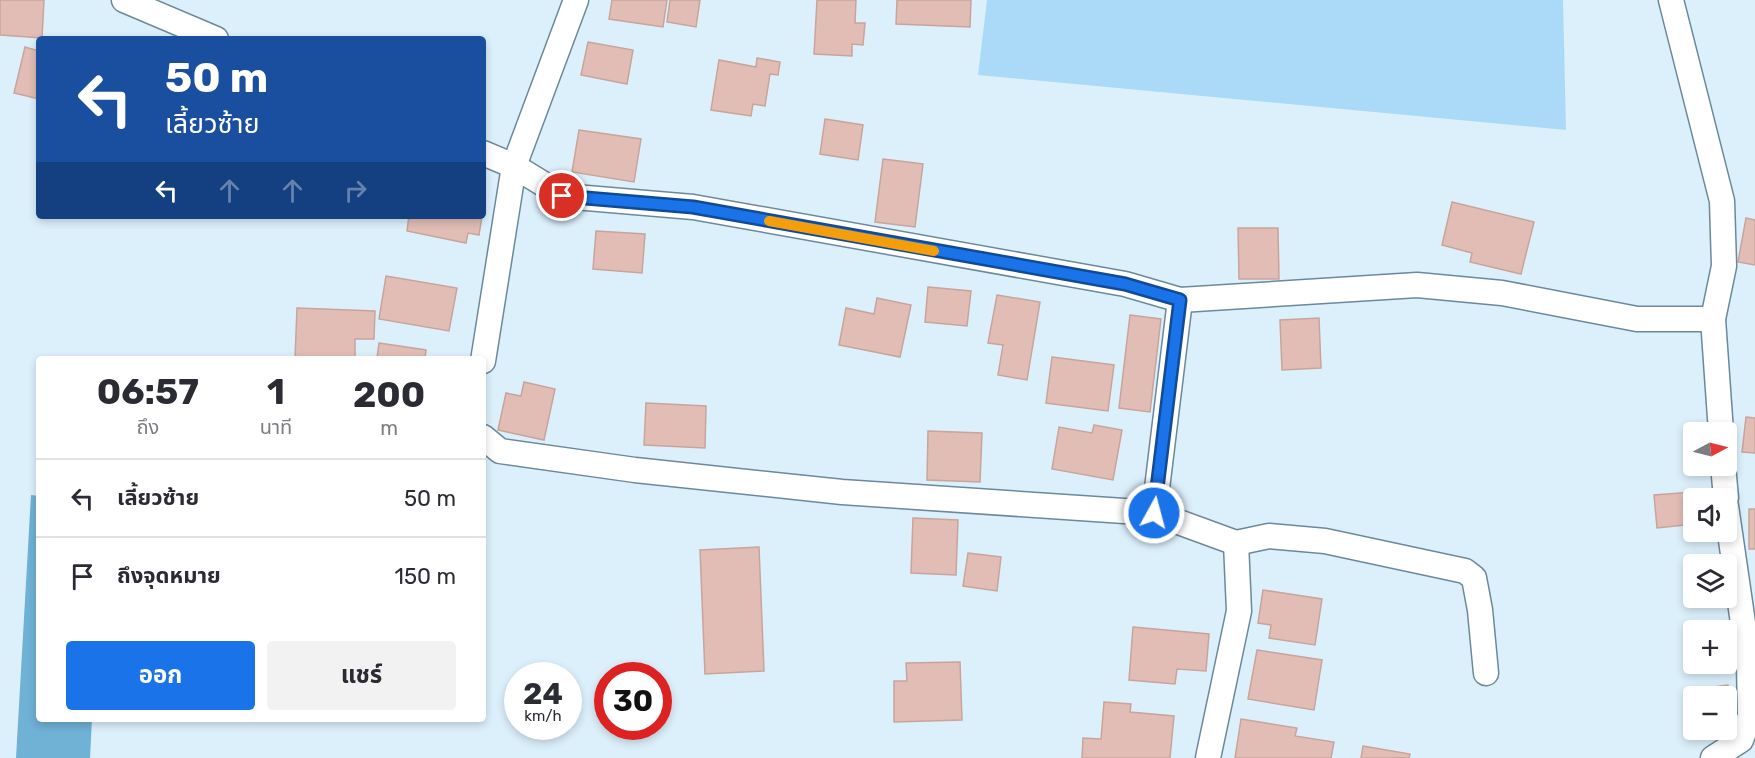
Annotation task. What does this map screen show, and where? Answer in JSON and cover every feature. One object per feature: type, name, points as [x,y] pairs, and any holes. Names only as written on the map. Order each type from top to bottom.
[{"type":"street","points":[[124,0],[209,36]]},
{"type":"street","points":[[484,356],[514,166],[576,0]]},
{"type":"street","points":[[1671,0],[1722,201],[1724,266],[1713,319],[1720,422]]},
{"type":"street","points":[[486,154],[514,166],[562,196],[693,207],[1125,284],[1180,300],[1417,285],[1502,293],[1637,318],[1713,319]]},
{"type":"street","points":[[1154,513],[1180,300]]},
{"type":"street","points":[[486,440],[500,451],[635,470],[842,492],[1154,513],[1236,543],[1269,536],[1325,541],[1465,571],[1474,578],[1480,610],[1486,673]]},
{"type":"street","points":[[1713,758],[1740,740],[1750,716],[1749,664],[1731,542]]},
{"type":"street","points":[[1208,758],[1239,611],[1236,543]]},
{"type":"shaded area","points":[[987,0],[1563,0],[1566,130],[978,75]]},
{"type":"shaded area","points":[[31,495],[36,496],[36,722],[92,722],[90,758],[16,758]]},
{"type":"building","points":[[0,0],[44,0],[42,36],[0,35]]},
{"type":"building","points":[[612,0],[667,0],[663,27],[609,19]]},
{"type":"building","points":[[670,0],[700,0],[696,27],[667,22]]},
{"type":"building","points":[[817,0],[856,0],[855,23],[865,23],[863,45],[852,44],[852,56],[814,54]]},
{"type":"building","points":[[897,0],[971,0],[970,27],[896,24]]},
{"type":"building","points":[[588,42],[633,50],[627,84],[581,75]]},
{"type":"building","points":[[25,47],[36,50],[36,98],[14,93]]},
{"type":"building","points":[[757,58],[780,62],[778,75],[770,74],[765,106],[753,104],[751,116],[711,110],[719,60],[756,67]]},
{"type":"building","points":[[825,119],[863,125],[858,160],[820,154]]},
{"type":"building","points":[[579,130],[641,139],[634,182],[572,172]]},
{"type":"building","points":[[883,159],[923,164],[915,227],[875,222]]},
{"type":"building","points":[[1452,202],[1534,222],[1521,274],[1470,262],[1472,253],[1442,245]]},
{"type":"building","points":[[1746,218],[1755,220],[1755,265],[1738,262]]},
{"type":"building","points":[[409,219],[482,219],[479,235],[468,233],[466,243],[407,231]]},
{"type":"building","points":[[1238,228],[1278,228],[1279,279],[1239,279]]},
{"type":"building","points":[[596,231],[645,234],[642,273],[593,269]]},
{"type":"building","points":[[386,276],[457,288],[449,331],[379,319]]},
{"type":"building","points":[[928,287],[971,291],[967,326],[925,322]]},
{"type":"building","points":[[997,295],[1040,302],[1027,380],[998,375],[1003,345],[988,343]]},
{"type":"building","points":[[877,298],[911,305],[900,357],[839,345],[846,308],[874,314]]},
{"type":"building","points":[[297,308],[375,311],[374,339],[355,339],[355,356],[295,356]]},
{"type":"building","points":[[1130,315],[1161,319],[1150,412],[1119,408]]},
{"type":"building","points":[[1319,318],[1321,368],[1282,370],[1280,320]]},
{"type":"building","points":[[379,343],[426,350],[425,356],[377,356]]},
{"type":"building","points":[[1052,357],[1114,365],[1108,411],[1046,403]]},
{"type":"building","points":[[524,382],[555,389],[544,440],[498,430],[506,393],[521,396]]},
{"type":"building","points":[[646,403],[706,406],[705,448],[644,445]]},
{"type":"building","points":[[1746,417],[1755,418],[1755,453],[1742,452]]},
{"type":"building","points":[[1094,425],[1122,430],[1113,480],[1052,469],[1059,427],[1092,433]]},
{"type":"building","points":[[928,431],[982,433],[980,482],[927,480]]},
{"type":"building","points":[[1683,493],[1683,525],[1657,528],[1654,495]]},
{"type":"building","points":[[1749,509],[1755,509],[1755,549],[1749,549]]},
{"type":"building","points":[[913,518],[958,520],[956,575],[911,573]]},
{"type":"building","points":[[759,547],[764,671],[705,674],[700,550]]},
{"type":"building","points":[[968,553],[1001,557],[997,591],[963,586]]},
{"type":"building","points":[[1263,590],[1322,599],[1315,645],[1269,638],[1271,625],[1258,623]]},
{"type":"building","points":[[1133,627],[1209,634],[1206,671],[1177,669],[1175,684],[1129,680]]},
{"type":"building","points":[[1257,650],[1322,660],[1314,710],[1248,699]]},
{"type":"building","points":[[960,662],[962,720],[894,722],[894,681],[907,681],[906,663]]},
{"type":"building","points":[[1104,702],[1131,704],[1130,712],[1174,716],[1170,758],[1082,758],[1083,738],[1101,739]]},
{"type":"building","points":[[1241,719],[1297,728],[1295,736],[1334,742],[1331,758],[1235,758]]},
{"type":"building","points":[[1363,746],[1410,754],[1409,758],[1361,758]]},
{"type":"slow traffic","points":[[769,221],[934,251]]},
{"type":"route","points":[[562,196],[693,207],[1125,284],[1180,300],[1154,513]]}]
